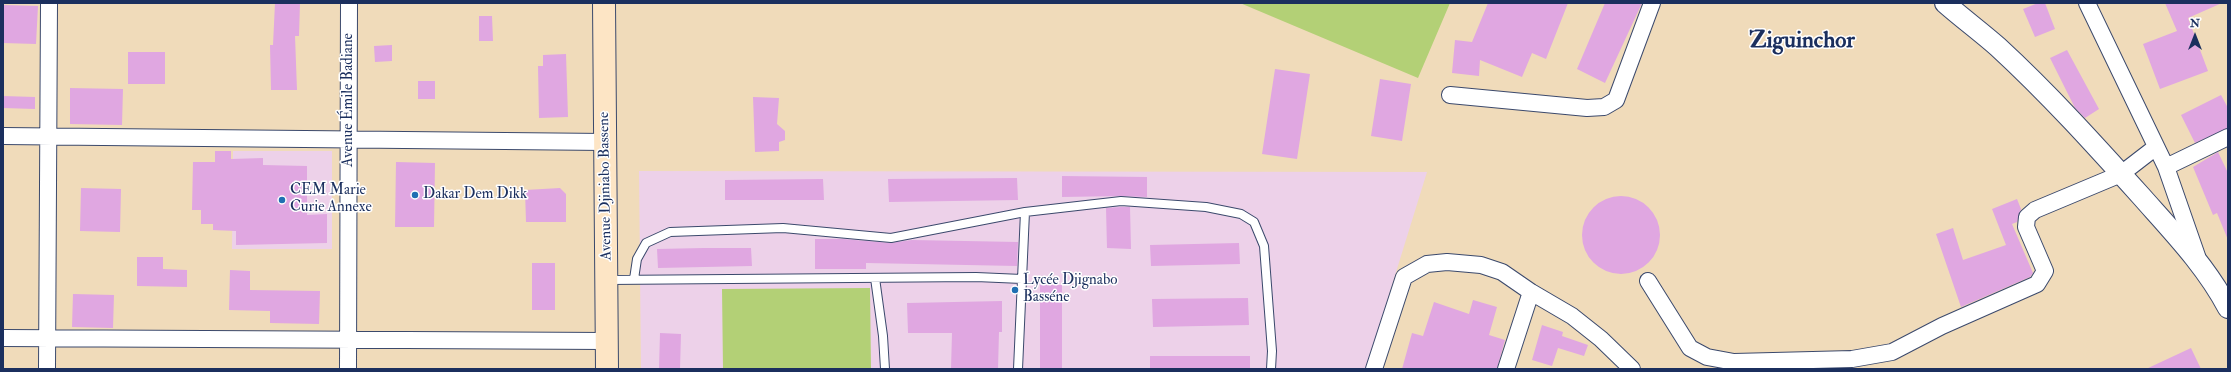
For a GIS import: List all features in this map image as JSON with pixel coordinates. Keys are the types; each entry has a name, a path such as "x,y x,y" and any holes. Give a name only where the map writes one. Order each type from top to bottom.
{"main road":[{"name":"Avenue Djiniabo Bassene","path":"604,3 608,280 607,369"}],"street":[{"path":"47,369 47,135 49,3"},
{"name":"Avenue Émile Badiane","path":"348,369 349,3"},
{"path":"1450,95 1587,108 1604,107 1616,100 1652,3"},
{"path":"1945,3 1997,46 2036,83 2121,174 2225,296"},
{"path":"2087,3 2166,167 2201,268"},
{"path":"3,136 47,135 605,142"},
{"path":"2166,167 2228,136"},
{"path":"1648,281 1690,348 1707,357 1734,362 1757,362 1852,359 1892,352 1942,326 2037,284 2044,271 2026,226 2027,217 2035,210 2121,174 2156,147"},
{"path":"1374,369 1404,277 1427,264 1447,262 1481,265 1502,272 1531,292 1572,316 1602,338 1632,369"},
{"path":"1506,369 1531,292"},
{"path":"3,338 47,337 607,341"}],"lane":[{"path":"634,279 637,260 646,243 670,232 783,228 891,238 1025,212 1121,201 1206,207 1241,214 1254,222 1264,246 1272,351 1271,369"},
{"path":"1018,369 1025,212"},
{"path":"608,280 876,278 1022,279"},
{"path":"876,278 883,336 885,369"}],"shaded area":[{"name":"CEM Marie Curie Annexe","path":"233,151 332,151 332,249 232,249"},
{"name":"Lycée Djignabo Basséne","path":"639,171 1427,172 1366,369 641,369"}],"green space":[{"path":"1240,3 1450,3 1418,78"},
{"path":"870,288 871,369 723,369 722,289"}],"building":[{"path":"275,3 300,3 299,36 295,36 297,90 271,90 270,45 273,45"},
{"path":"1488,3 1568,3 1546,59 1532,53 1522,77 1480,60 1479,76 1452,73 1455,40 1472,42"},
{"path":"1605,3 1642,3 1605,83 1577,69"},
{"path":"2038,3 2045,3 2055,29 2035,37 2023,9"},
{"path":"2165,3 2222,3 2188,18 2208,71 2160,89 2143,44 2177,31"},
{"path":"3,5 38,6 36,44 3,43"},
{"path":"479,16 492,16 493,41 479,41"},
{"path":"392,45 392,61 375,62 374,46"},
{"path":"2067,50 2099,109 2085,118 2075,108 2050,58"},
{"path":"128,52 165,52 165,84 128,84"},
{"path":"566,54 568,117 539,118 538,66 543,66 543,55"},
{"path":"1275,69 1310,74 1297,159 1262,154"},
{"path":"1380,79 1411,84 1402,141 1371,136"},
{"path":"418,81 435,81 435,99 418,99"},
{"path":"70,88 123,89 122,125 70,124"},
{"path":"2221,95 2228,108 2228,128 2195,143 2181,115"},
{"path":"3,96 35,97 35,109 3,108"},
{"path":"753,97 779,98 777,124 785,131 785,140 779,142 779,151 755,152"},
{"name":"CEM Marie Curie Annexe","path":"215,151 231,151 231,159 263,158 263,165 307,166 307,215 327,214 327,243 236,245 236,231 213,230 213,224 201,224 201,210 192,210 193,162 215,162"},
{"path":"2218,152 2228,173 2228,240 2217,213 2213,215 2193,167"},
{"name":"Dakar Dem Dikk","path":"396,162 435,163 434,227 395,227"},
{"path":"1062,176 1147,177 1147,197 1062,197"},
{"path":"1017,178 1018,200 889,202 888,179"},
{"path":"823,179 824,200 725,200 725,180"},
{"path":"81,188 121,189 120,232 80,231"},
{"path":"560,188 566,194 566,222 526,222 525,190"},
{"path":"1621,196 1636,199 1649,207 1657,220 1660,235 1657,250 1649,263 1636,271 1621,274 1606,271 1593,263 1585,250 1582,235 1585,220 1593,207 1606,199"},
{"path":"2017,199 2021,209 2017,222 2012,224 2033,273 2030,277 1961,307 1936,234 1953,228 1963,260 2006,245 1992,209"},
{"path":"1130,207 1131,249 1107,248 1106,208"},
{"path":"815,239 843,239 890,243 912,240 1018,242 1017,266 866,263 866,269 815,269"},
{"path":"1239,243 1240,264 1151,266 1150,245"},
{"path":"751,248 752,266 658,268 657,249"},
{"path":"137,257 163,257 163,269 187,270 187,287 137,286"},
{"path":"532,263 555,263 555,310 532,310"},
{"path":"230,270 250,271 250,290 320,291 319,324 270,323 270,311 229,310"},
{"path":"1040,285 1062,285 1062,369 1040,369"},
{"path":"73,294 114,295 113,328 72,327"},
{"path":"1248,298 1249,325 1153,327 1152,299"},
{"path":"1473,300 1497,307 1489,335 1505,340 1497,369 1402,369 1412,333 1423,336 1434,302 1469,314"},
{"path":"1002,301 1002,332 999,332 998,369 951,369 952,333 908,333 907,303"},
{"path":"1542,325 1563,332 1562,336 1588,345 1584,356 1558,348 1552,366 1532,360"},
{"path":"660,333 681,334 680,369 659,369"},
{"path":"2191,348 2201,369 2146,369"},
{"path":"1150,356 1250,356 1250,369 1150,369"}],"place":[{"name":"Dakar Dem Dikk","path":"415,195"},
{"name":"CEM Marie Curie Annexe","path":"282,200"},
{"name":"Lycée Djignabo Basséne","path":"1015,290"}],"district":[{"name":"Ziguinchor","path":"1802,42"}]}
